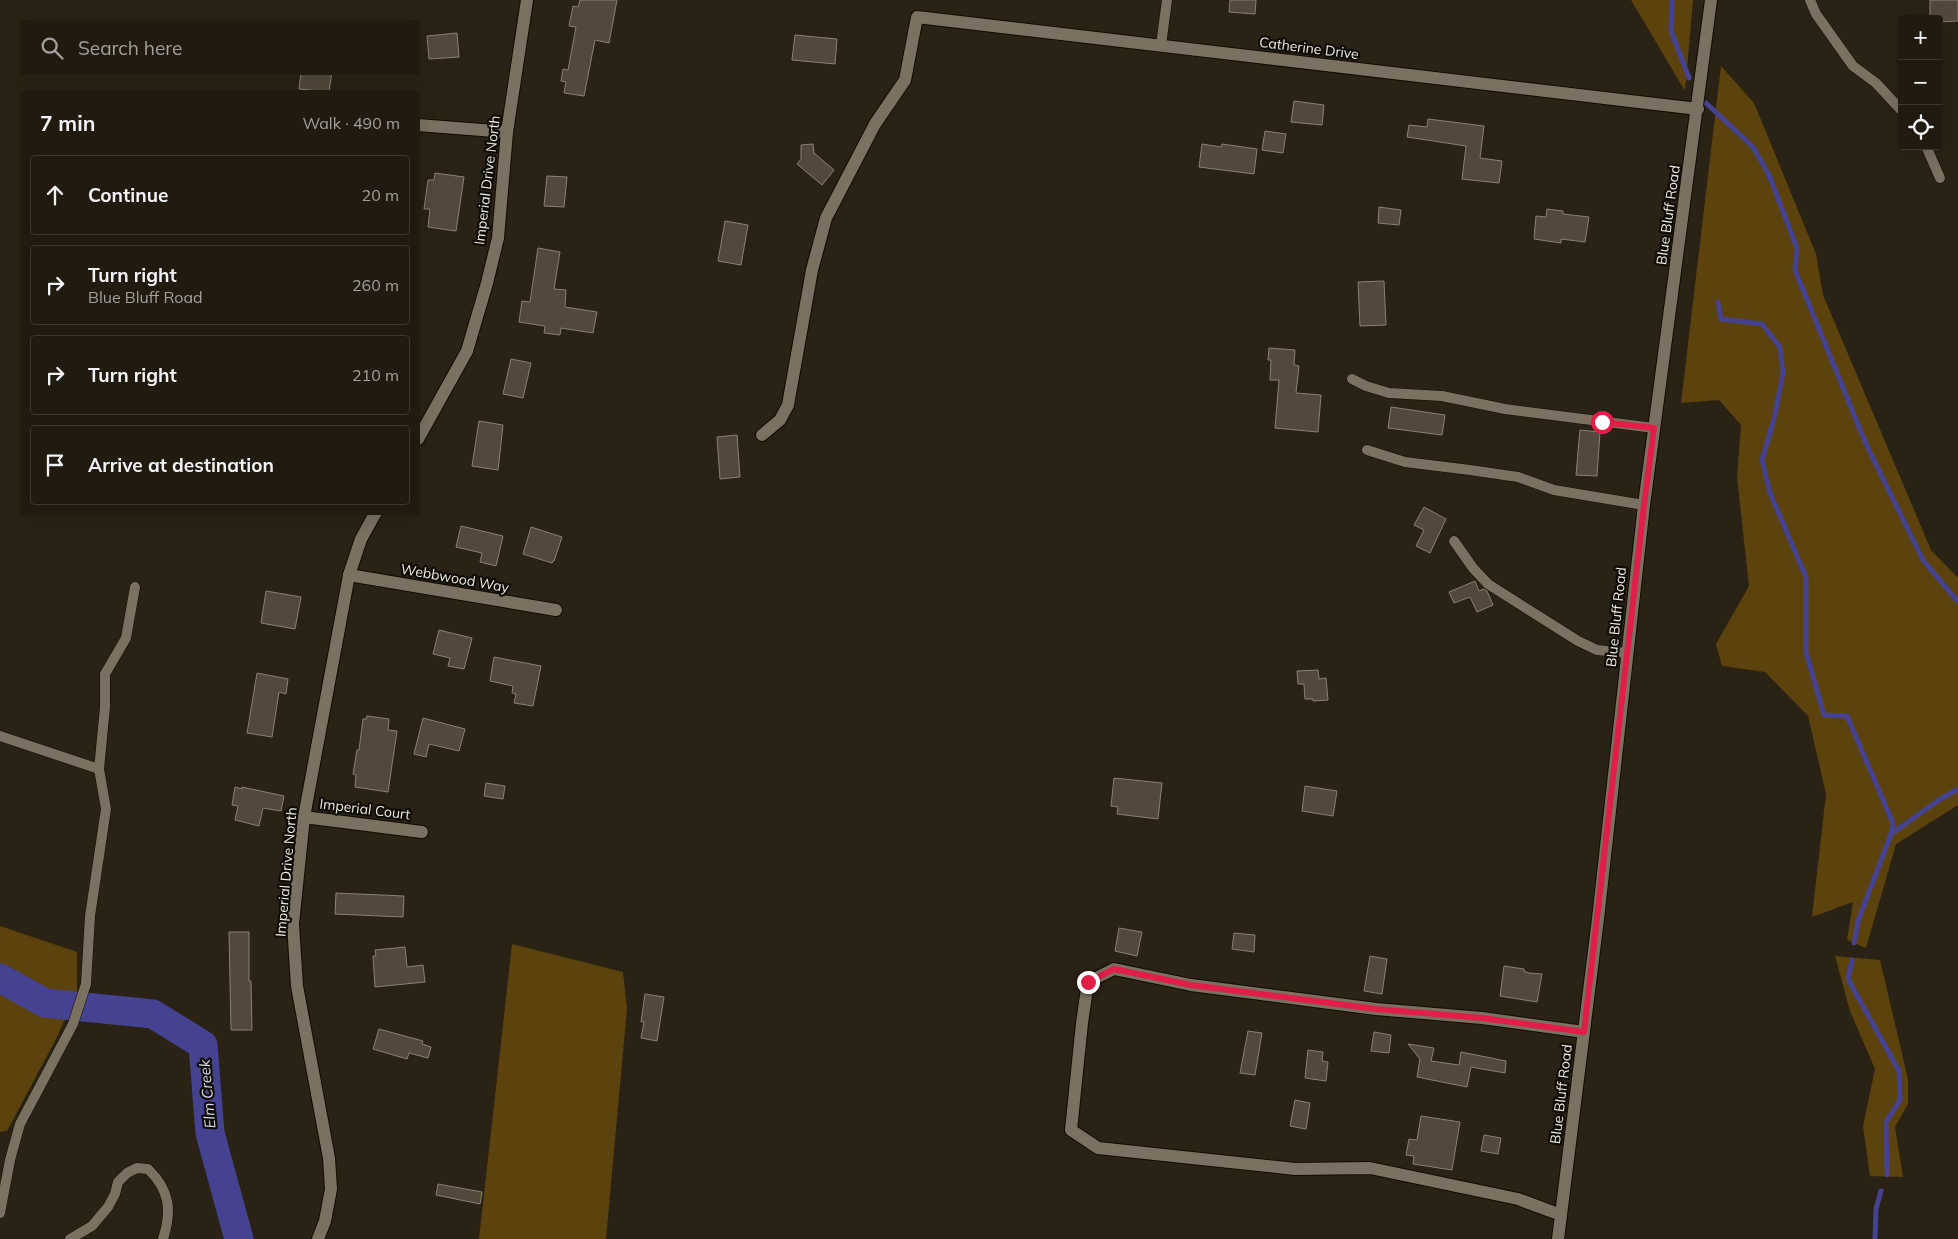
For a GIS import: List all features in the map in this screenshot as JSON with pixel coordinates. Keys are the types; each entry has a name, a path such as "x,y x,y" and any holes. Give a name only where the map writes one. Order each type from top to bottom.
{"street":[{"name":"Imperial Drive North","path":"420,434 467,351 487,283 498,238 507,132 527,0"},
{"name":"Blue Bluff Road","path":"1558,1239 1584,1032 1644,505 1711,0"},
{"name":"Catherine Drive","path":"762,435 780,420 788,405 812,270 826,218 876,124 905,80 917,17 1698,109"},
{"path":"420,126 507,132"},
{"name":"Imperial Drive North","path":"318,1239 325,1221 331,1189 329,1158 297,986 293,924 304,817 349,575 362,538 374,515"},
{"name":"Webbwood Way","path":"349,575 556,610"},
{"name":"Imperial Court","path":"304,817 422,832"},
{"path":"1561,1215 1518,1198 1370,1168 1295,1169 1098,1148 1071,1130 1082,1023 1088,982 1114,969 1191,985 1376,1009 1482,1018 1584,1032"}],"lane":[{"path":"1161,46 1167,0"},
{"path":"1810,0 1816,14 1853,66 1876,83 1898,107"},
{"path":"1928,150 1940,178"},
{"path":"1352,379 1366,386 1389,393 1442,396 1505,409 1654,428"},
{"path":"1367,450 1405,462 1518,477 1554,490 1644,505"},
{"path":"1454,540 1473,568 1488,584 1578,641 1597,650 1627,653"},
{"path":"0,1213 10,1160 20,1124 73,1024 86,984 90,916 106,809 99,769 105,707 105,674 126,638 135,587"},
{"path":"0,736 99,769"},
{"path":"70,1239 92,1226 108,1207 115,1194 118,1182 127,1173 137,1168 148,1169 164,1187 169,1211 162,1239"}],"shaded area":[{"path":"1631,0 1693,0 1685,91"},
{"path":"1721,66 1754,103 1816,254 1823,295 1931,550 1958,578 1958,805 1896,844 1866,948 1847,940 1853,902 1812,917 1826,794 1808,716 1765,672 1722,666 1716,644 1749,586 1737,477 1741,425 1719,400 1681,403"},
{"path":"0,926 77,952 77,993 56,1039 7,1131 0,1132"},
{"path":"512,944 623,972 627,1009 606,1239 479,1239"},
{"path":"1835,956 1880,960 1908,1079 1908,1104 1895,1127 1903,1177 1870,1176 1863,1126 1875,1069 1850,1011"}],"building":[{"path":"580,0 617,0 609,43 595,40 584,96 564,93 566,82 561,81 563,69 568,70 576,27 569,26 573,6 578,7"},
{"path":"1230,0 1256,0 1255,14 1229,12"},
{"path":"1930,0 1958,0 1958,21 1943,22 1943,15 1930,15"},
{"path":"457,33 459,57 429,59 427,36"},
{"path":"795,35 837,39 835,64 792,60"},
{"path":"301,75 332,75 329,90 299,89"},
{"path":"1294,101 1324,105 1322,125 1291,122"},
{"path":"1428,119 1484,126 1480,158 1502,161 1499,183 1462,179 1466,146 1407,137 1409,125 1427,127"},
{"path":"1265,131 1286,134 1283,153 1262,150"},
{"path":"813,144 814,153 834,170 822,185 797,164 801,159 801,145"},
{"path":"1202,144 1221,147 1222,144 1257,149 1254,174 1199,167"},
{"path":"435,173 464,177 456,231 428,227 430,209 424,209 428,180 434,180"},
{"path":"547,176 567,177 564,207 544,206"},
{"path":"1379,207 1401,210 1399,225 1378,223"},
{"path":"1547,209 1563,211 1563,214 1589,217 1585,242 1561,239 1561,243 1534,239 1536,216 1546,217"},
{"path":"725,221 748,225 741,265 718,261"},
{"path":"538,248 560,252 554,289 566,290 565,307 597,312 593,333 561,328 560,335 544,333 545,326 519,322 522,301 530,302"},
{"path":"1384,281 1386,325 1360,326 1358,282"},
{"path":"1269,348 1295,350 1294,365 1299,366 1296,393 1321,395 1318,432 1275,428 1279,380 1270,380 1271,360 1268,360"},
{"path":"511,359 531,363 523,398 503,394"},
{"path":"1391,407 1445,415 1442,435 1388,428"},
{"path":"479,421 503,425 498,470 472,466"},
{"path":"1580,430 1600,432 1597,476 1576,475"},
{"path":"737,435 740,477 720,479 717,437"},
{"path":"1424,507 1446,519 1430,553 1416,546 1424,530 1414,525"},
{"path":"461,526 503,536 496,566 480,562 482,553 456,547"},
{"path":"531,527 562,537 552,563 523,554"},
{"path":"1475,581 1479,591 1484,589 1487,591 1493,605 1477,612 1470,597 1454,603 1449,592"},
{"path":"266,591 301,597 295,629 261,623"},
{"path":"439,630 472,638 464,669 448,666 450,658 433,654"},
{"path":"494,657 541,666 533,706 514,703 516,694 512,693 513,686 490,681"},
{"path":"1318,670 1319,679 1326,678 1328,700 1313,701 1313,699 1305,699 1304,684 1298,684 1297,671"},
{"path":"257,673 288,679 286,694 279,692 272,737 247,733"},
{"path":"367,716 389,719 388,730 397,731 388,792 355,787 356,775 353,774 357,750 359,750 363,719 366,719"},
{"path":"423,718 465,729 459,751 429,744 426,757 414,754"},
{"path":"1114,778 1162,783 1158,819 1117,814 1118,807 1111,806"},
{"path":"486,783 505,786 503,799 484,796"},
{"path":"1305,786 1337,791 1333,816 1302,811"},
{"path":"235,787 284,796 281,811 263,808 259,826 235,820 238,806 232,805"},
{"path":"336,893 404,896 403,917 335,914"},
{"path":"1119,928 1142,932 1137,956 1115,951"},
{"path":"229,932 249,932 252,1030 231,1030"},
{"path":"1234,933 1255,935 1254,952 1232,949"},
{"path":"405,947 407,967 423,965 425,982 375,987 373,956 376,956 375,950"},
{"path":"1370,956 1387,959 1382,994 1364,991"},
{"path":"1504,966 1524,969 1524,971 1529,973 1542,974 1537,1002 1500,996"},
{"path":"645,994 664,997 657,1041 641,1038 644,1022 641,1022"},
{"path":"379,1029 423,1041 422,1044 431,1047 428,1058 409,1053 407,1059 373,1049"},
{"path":"1248,1031 1262,1033 1255,1075 1240,1073"},
{"path":"1374,1032 1391,1035 1389,1053 1371,1051"},
{"path":"1408,1044 1434,1048 1431,1061 1459,1065 1461,1052 1506,1061 1505,1073 1471,1067 1467,1087 1417,1077 1420,1059"},
{"path":"1308,1050 1323,1052 1322,1061 1328,1062 1326,1081 1305,1078"},
{"path":"1295,1100 1310,1103 1306,1129 1290,1126"},
{"path":"1421,1116 1460,1122 1452,1170 1413,1164 1414,1156 1406,1155 1409,1139 1417,1140"},
{"path":"1484,1135 1501,1138 1498,1154 1481,1151"},
{"path":"438,1184 482,1192 480,1204 436,1195"}],"waterway":[{"path":"1672,0 1671,31 1689,78"},
{"path":"1706,103 1753,147 1769,175 1797,248 1795,270 1866,444 1923,560 1958,602"},
{"path":"1718,302 1721,319 1762,324 1780,347 1783,373 1774,419 1762,460 1770,493 1806,577 1806,652 1824,715 1847,716 1893,823 1891,834"},
{"path":"1854,943 1858,921 1891,834 1958,789"},
{"path":"1852,960 1848,979 1899,1071 1900,1100 1886,1122 1887,1175"},
{"name":"Elm Creek","path":"0,978 45,1003 153,1014 203,1045 210,1133 239,1239"},
{"path":"1875,1239 1876,1209 1881,1191"}],"route":[{"path":"1088,982 1114,969 1191,985 1376,1009 1482,1018 1584,1032 1654,428 1602,422"}]}
